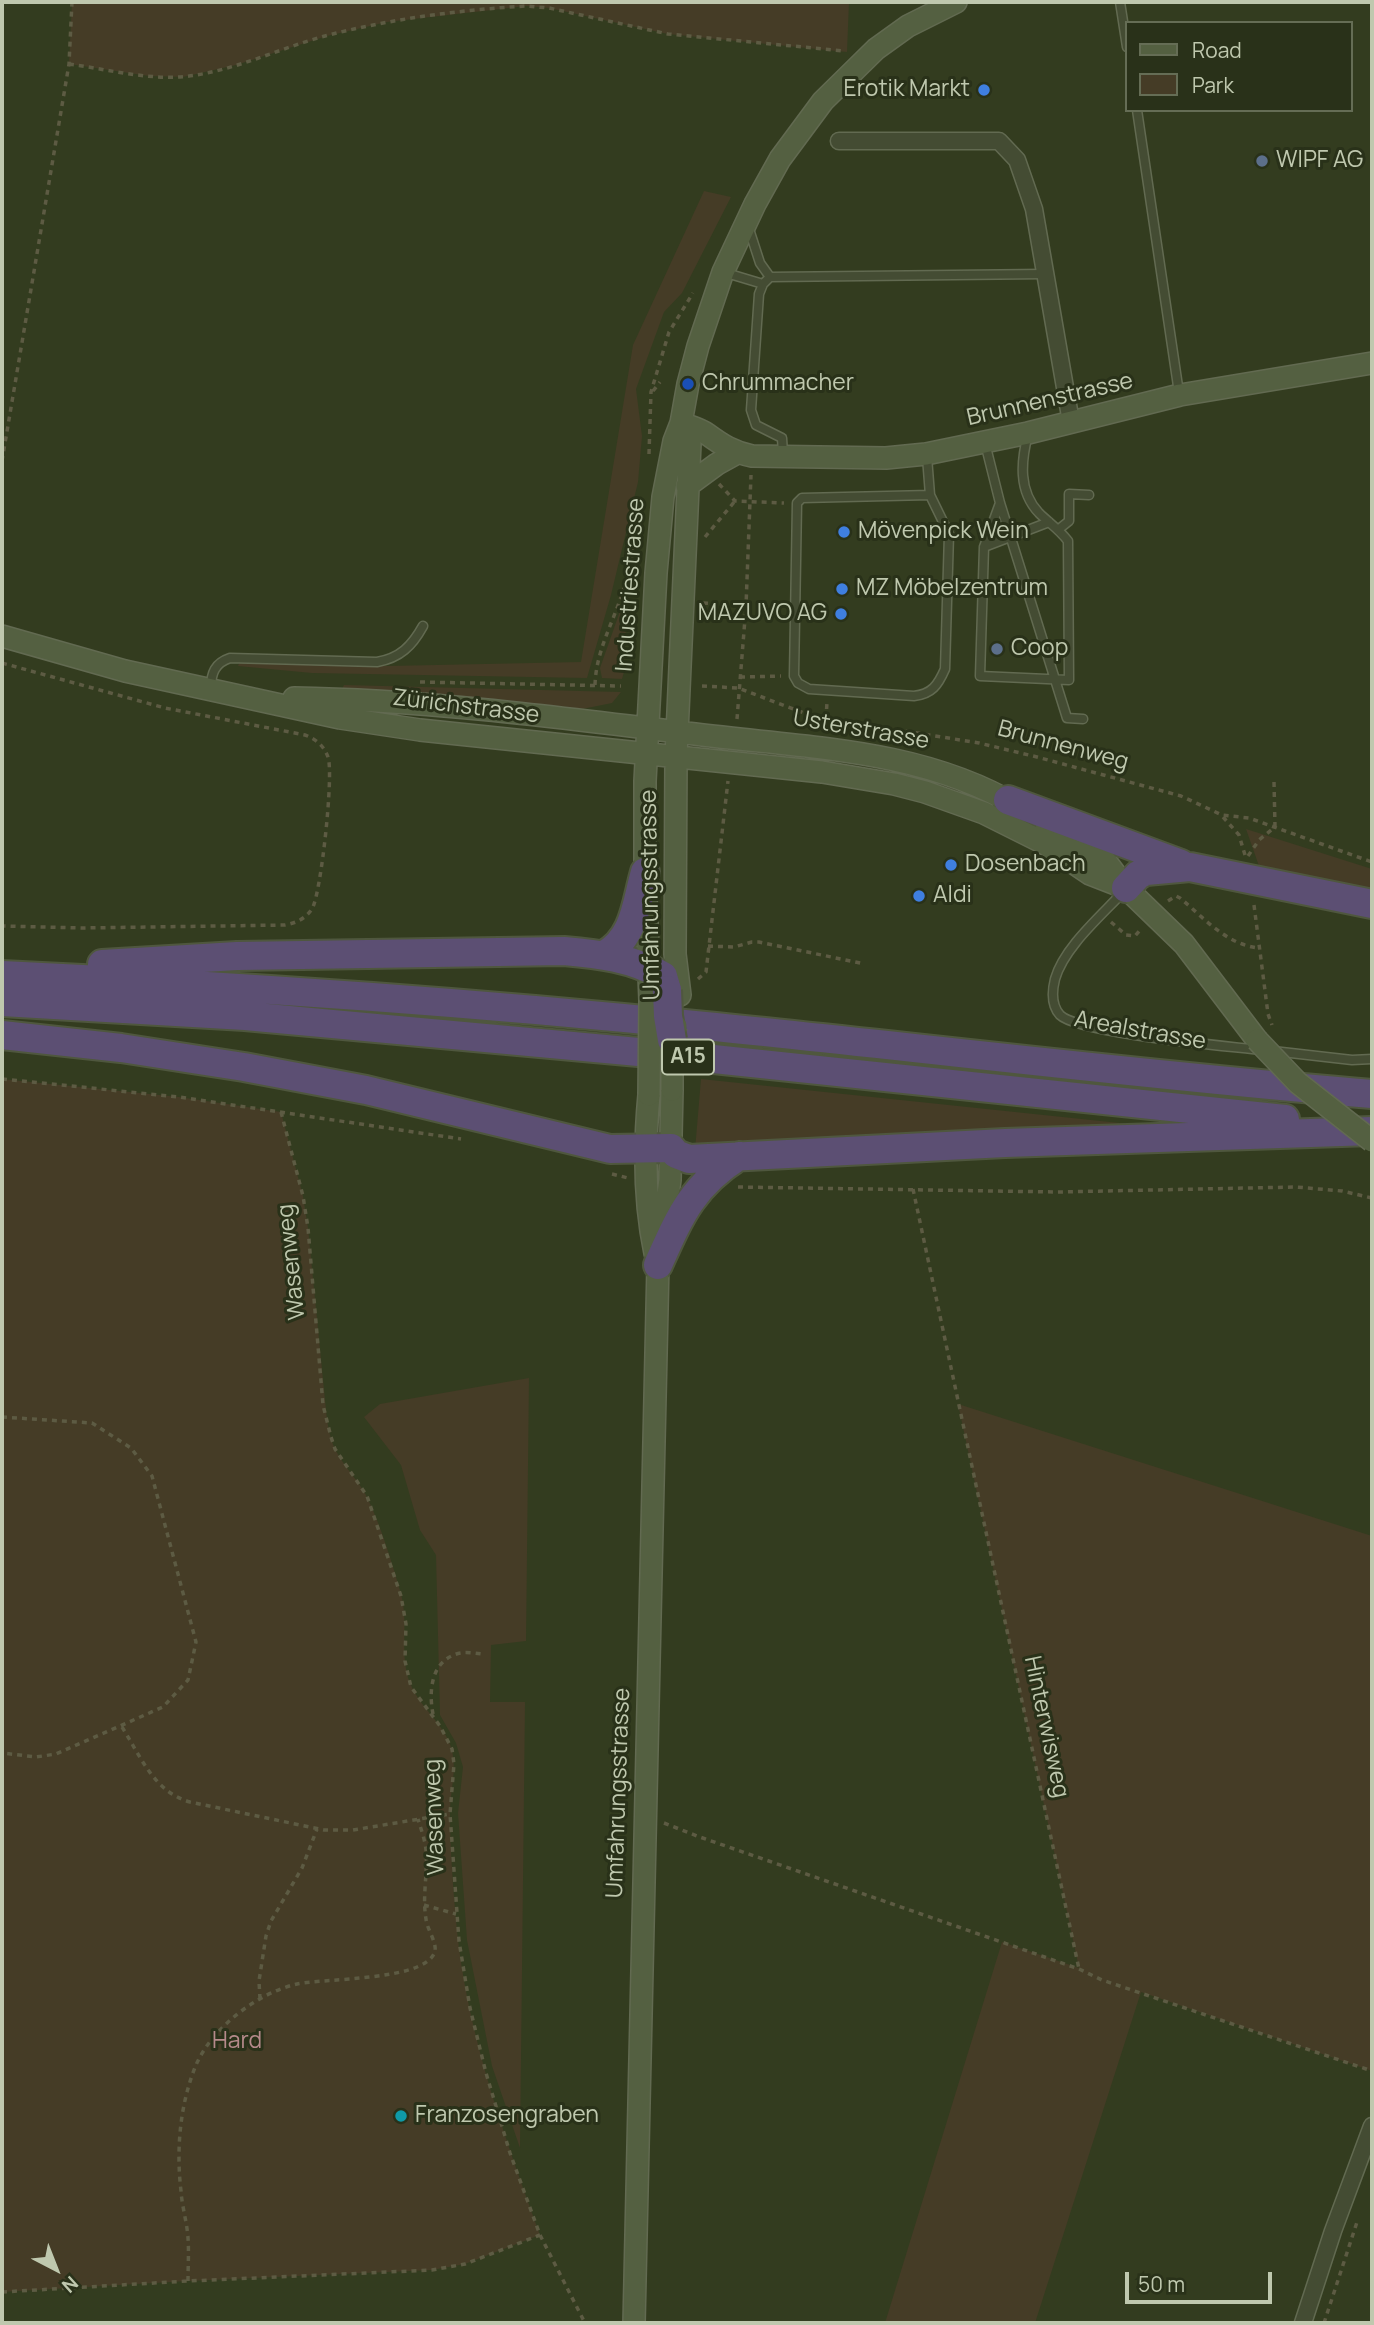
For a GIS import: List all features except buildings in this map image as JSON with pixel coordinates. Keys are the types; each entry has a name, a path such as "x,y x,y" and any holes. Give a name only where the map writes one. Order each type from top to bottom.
{"highway":[{"path":"1008,800 1190,867 1372,904"},
{"path":"1126,888 1138,874 1146,871 1190,867"},
{"path":"604,955 617,947 626,936 645,872"},
{"path":"2,972 237,956 551,951 604,955 650,968 663,976 673,992 668,1016 672,1040"},
{"name":"A15","path":"2,972 383,997 702,1026 1372,1094"},
{"name":"A15","path":"2,1002 272,1018 704,1058 1372,1129"},
{"path":"2,1035 121,1048 244,1067 366,1090 610,1149 658,1147 689,1158 1372,1129"},
{"path":"658,1265 680,1216 694,1194 739,1156"}],"main road":[{"name":"Industriestrasse","path":"646,753 660,525 674,441 681,423 688,384 723,272 780,159 823,101 859,63 908,26 956,2"},
{"name":"Brunnenstrasse","path":"744,454 886,458 926,454 985,443 1180,396 1372,363"},
{"name":"Industriestrasse","path":"677,732 690,444 681,423"},
{"path":"681,423 705,432 716,443 744,454"},
{"path":"687,486 717,464 744,454"},
{"name":"Zürichstrasse","path":"2,636 125,671 340,718 420,730 676,756"},
{"name":"Zürichstrasse","path":"252,697 344,699 584,720 677,732"},
{"name":"Umfahrungsstrasse","path":"634,2323 658,1265 670,1180 658,1147 649,1095 673,992 676,954 677,732"},
{"name":"Usterstrasse","path":"677,732 857,752 897,760 941,772 1008,800 1104,859 1126,888 1184,944 1265,1034 1298,1083 1372,1141"},
{"name":"Umfahrungsstrasse","path":"646,753 645,872 650,968"},
{"name":"Usterstrasse","path":"676,756 858,777 925,792 964,804 1008,824 1044,843 1090,874 1126,888"},
{"name":"Umfahrungsstrasse","path":"658,1265 649,1222 647,1182 672,1090 672,1040"}],"street":[{"path":"839,141 999,141 1017,160 1034,209 1071,422"},
{"path":"1303,2323 1372,2126"}],"lane":[{"path":"1121,2 1126,40"},
{"path":"1137,112 1180,396"},
{"path":"747,220 760,263 770,278"},
{"path":"723,272 763,285"},
{"path":"783,457 782,439 757,425 751,410 760,294 763,285 770,278 1045,274"},
{"path":"1000,503 984,547 980,676 1069,680 1068,541 1059,529 1034,508 1026,493 1022,457 1028,433"},
{"path":"985,443 1000,503 1067,718 1083,719"},
{"path":"926,454 930,495 949,534 945,669 934,689 926,695 914,696 809,689 798,683 794,676 797,503 802,498 930,495"},
{"path":"1059,529 1069,521 1069,494 1089,495"},
{"path":"984,547 1049,522"},
{"path":"211,691 215,668 223,660 377,662 400,655 423,626"},
{"name":"Arealstrasse","path":"1126,888 1078,941 1060,966 1053,994 1055,1006 1066,1019 1087,1026 1182,1041 1352,1060 1372,1059"}],"path":[{"path":"2,461 69,64 72,2"},
{"path":"69,64 149,76 191,76 236,65 327,36 387,22 526,6 549,8 668,34 847,52 859,63"},
{"path":"649,455 649,407 669,332 671,341"},
{"path":"652,392 660,382"},
{"path":"737,719 746,606 749,502 744,454"},
{"path":"705,548 705,537 735,502"},
{"path":"749,502 797,503"},
{"path":"595,685 595,670 600,652 628,573 641,505"},
{"path":"681,601 746,606"},
{"path":"2,663 176,710 305,735 317,741 325,751 330,774 317,896 311,910 300,921 285,925 82,928 2,926"},
{"path":"740,677 794,676"},
{"path":"513,684 621,685"},
{"name":"Brunnenweg","path":"702,686 738,688 826,719 979,743 1181,796 1222,816 1249,818 1372,862"},
{"path":"826,719 827,703"},
{"path":"673,992 706,972 728,779"},
{"path":"1222,816 1239,835 1246,859 1259,840 1275,827 1274,782"},
{"path":"1172,898 1180,898 1233,942 1245,947 1259,948"},
{"path":"1254,899 1268,1014 1265,1034"},
{"path":"708,946 734,947 759,942 866,964"},
{"path":"2,1079 179,1097 471,1141"},
{"name":"Wasenweg","path":"281,1112 303,1196 308,1228 323,1405 331,1437 335,1449 363,1490 374,1513 404,1609 407,1675 418,1697 447,1738 454,1764 450,1814 458,1941 470,2008 486,2073 510,2153 540,2235 585,2323"},
{"path":"607,1172 647,1182"},
{"path":"728,1186 1056,1192 1296,1187 1342,1191 1372,1198"},
{"name":"Hinterwisweg","path":"913,1189 1079,1969"},
{"path":"2,1416 92,1423 131,1448 152,1476 196,1642 188,1680 163,1707 56,1754 36,1757 2,1753"},
{"path":"433,1716 431,1687 436,1672 444,1661 464,1653 482,1654"},
{"path":"121,1727 158,1783 171,1795 190,1802 317,1829 353,1830 450,1814"},
{"path":"644,1804 697,1836 1079,1969 1102,1980 1372,2071"},
{"path":"188,2281 188,2239 180,2190 178,2151 192,2077 205,2049 231,2021 260,2000 296,1984 381,1976 418,1967 429,1960 436,1951 428,1931 424,1905 426,1851 418,1819"},
{"path":"260,2000 259,1981 265,1936 302,1868 317,1829"},
{"path":"424,1905 457,1914"},
{"path":"1324,2323 1360,2213"},
{"path":"2,2292 432,2270 465,2264 540,2235"}],"green space":[{"path":"72,2 849,2 847,52 668,34 549,8 526,6 387,22 327,36 236,65 183,77 149,76 69,64"},
{"path":"704,191 731,197 682,293 664,312 636,389 642,436 638,482 611,595 587,678 312,673 238,666 240,661 388,666 581,662 633,345"},
{"path":"632,577 622,679 602,678 600,668"},
{"path":"344,685 621,692 612,703 582,709 342,689"},
{"path":"1246,829 1372,869 1372,891 1259,866"},
{"name":"Hard","path":"2,1079 179,1097 281,1112 303,1196 308,1228 329,1432 336,1451 368,1499 390,1558 403,1605 405,1661 410,1683 444,1732 452,1750 454,1766 450,1813 451,1860 464,1978 480,2053 540,2235 465,2264 432,2270 2,2292"},
{"path":"701,1079 1167,1128 695,1150"},
{"path":"529,1378 526,1641 491,1645 490,1702 525,1702 520,2148 492,2066 467,1940 458,1813 463,1767 456,1743 440,1715 436,1555 420,1530 401,1465 364,1417 380,1404"},
{"path":"958,1404 1372,1536 1372,2071 1141,1992 1035,2323 885,2323 1002,1942 1079,1968"}],"place":[{"name":"Erotik Markt","path":"984,90"},
{"name":"WIPF AG","path":"1262,161"},
{"name":"Chrummacher","path":"688,384"},
{"name":"Mövenpick Wein","path":"844,532"},
{"name":"MZ Möbelzentrum","path":"842,589"},
{"name":"MAZUVO AG","path":"841,614"},
{"name":"Coop","path":"997,649"},
{"name":"Dosenbach","path":"951,865"},
{"name":"Aldi","path":"919,896"},
{"name":"Franzosengraben","path":"401,2116"}]}
